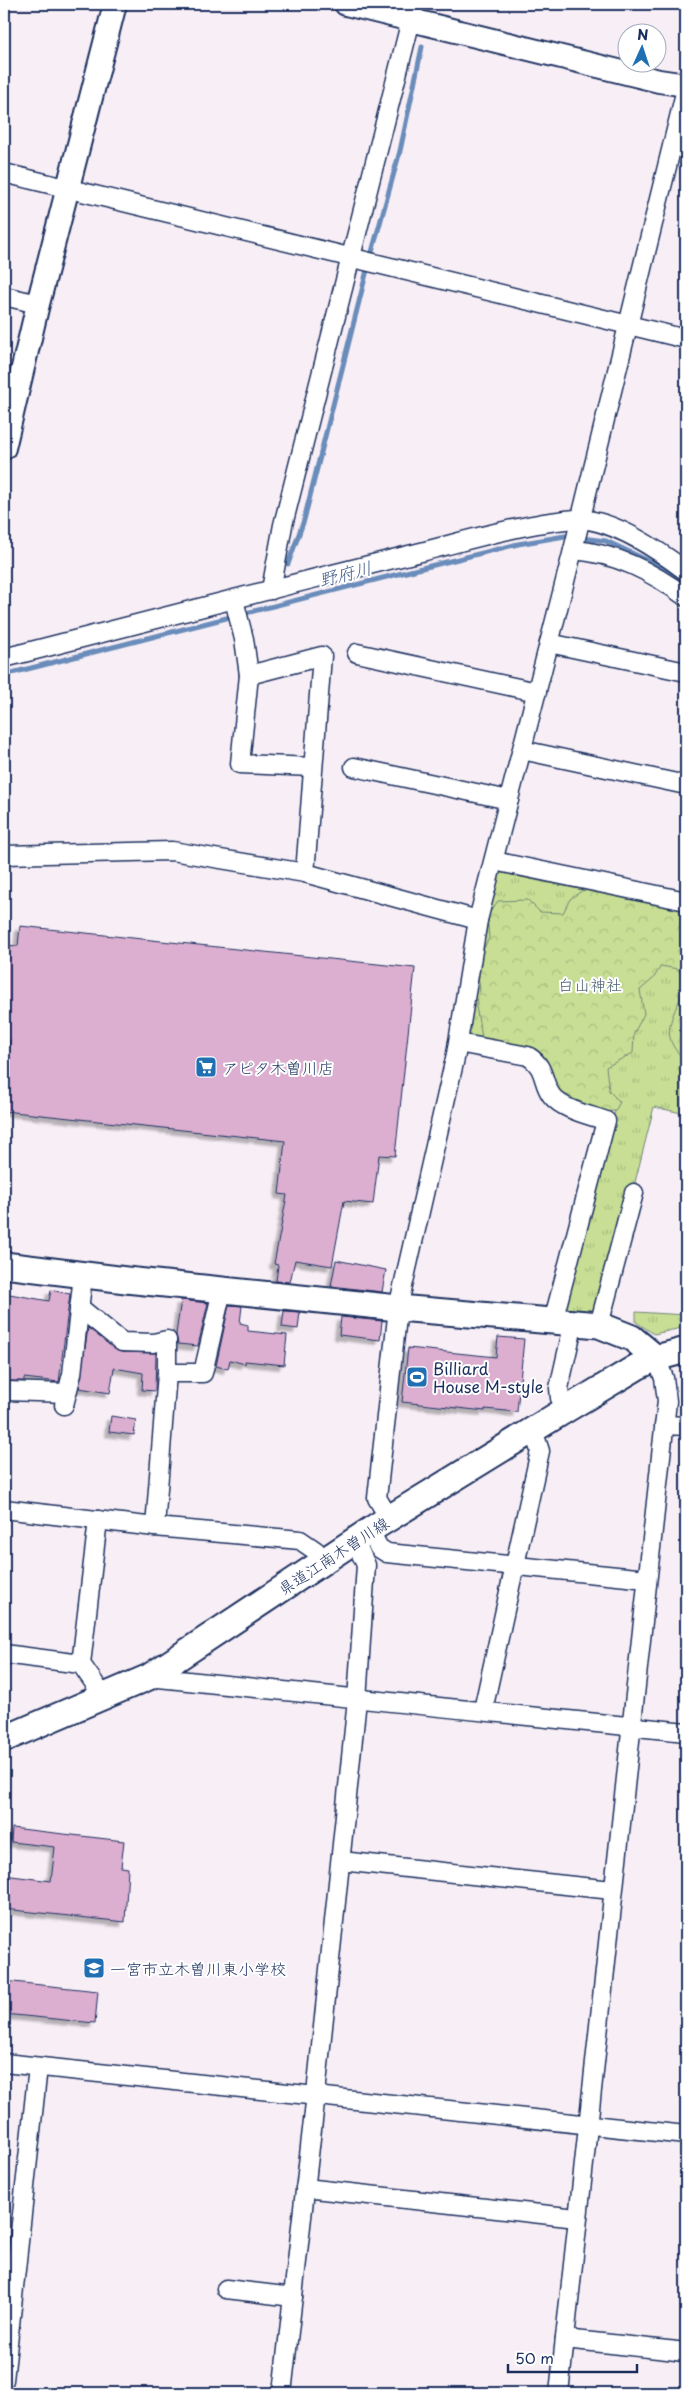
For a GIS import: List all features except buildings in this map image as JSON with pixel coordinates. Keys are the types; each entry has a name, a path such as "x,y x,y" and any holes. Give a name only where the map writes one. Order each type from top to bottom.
{"main road":[{"path":"4,1265 398,1308 599,1325 632,1338 656,1358"},
{"name":"県道江南木曽川線","path":"4,1739 149,1677 371,1530 567,1408 637,1366 656,1358 686,1350"}],"street":[{"path":"4,448 8,413 68,189 114,4"},
{"path":"346,4 413,12 659,81 686,85"},
{"path":"271,590 283,525 413,12"},
{"path":"282,2393 341,1861 357,1700 366,1566 377,1498 398,1308 458,1042 478,920 537,692 686,89"},
{"path":"4,173 686,338"},
{"path":"4,296 38,304"},
{"path":"576,535 597,522 645,542 686,571"},
{"path":"4,658 236,611 271,590 295,582 510,529 576,535 596,551 644,570 686,597"},
{"path":"667,557 686,561"},
{"path":"236,611 249,675 240,764 312,767"},
{"path":"549,643 686,672"},
{"path":"357,653 537,692"},
{"path":"249,675 322,656 305,873"},
{"path":"522,750 686,785"},
{"path":"354,767 509,800"},
{"path":"4,855 172,851 305,873 478,920"},
{"path":"494,861 686,901"},
{"path":"458,1042 528,1056 538,1062 552,1095 560,1103 606,1121 563,1322 559,1388 560,1398 567,1408"},
{"path":"599,1325 634,1193"},
{"path":"6,1391 65,1399 72,1374 83,1275"},
{"path":"167,1373 203,1373 222,1290"},
{"path":"79,1307 122,1342 153,1343 167,1340 167,1373 155,1526"},
{"path":"559,2393 612,1890 667,1401 665,1386 656,1358"},
{"path":"664,1424 686,1426"},
{"path":"483,1710 540,1450 533,1430"},
{"path":"4,1509 300,1540 316,1551 323,1561"},
{"path":"98,1520 81,1664 104,1697"},
{"path":"371,1530 379,1548 387,1553 646,1579"},
{"path":"4,1654 81,1664"},
{"path":"149,1677 357,1700 483,1710 686,1732"},
{"path":"341,1861 612,1890"},
{"path":"4,2063 316,2094 686,2135"},
{"path":"4,2380 38,2067"},
{"path":"305,2188 577,2218"},
{"path":"226,2289 293,2296"},
{"path":"565,2339 686,2352"}],"green space":[{"name":"白山神社","path":"491,871 686,905 686,1114 654,1107 599,1325 561,1322 615,1111 559,1095 538,1063 459,1033"},
{"name":"白山神社","path":"586,888 686,908 686,980 678,969 661,966 653,979 640,990 644,1014 634,1033 633,1053 606,1067 609,1091 620,1102 615,1111 594,1113 576,1101 559,1095 537,1067 483,1042 476,1007 480,989 476,964 489,938 487,916 498,901 528,900 540,912 563,913 570,899"},
{"path":"686,982 686,1060 676,1050 669,1032"},
{"path":"636,1312 686,1315 686,1327 654,1334 636,1322"}],"waterway":[{"path":"372,252 400,151 422,47"},
{"path":"288,564 304,520 367,270"},
{"name":"野府川","path":"4,675 518,544 565,536 606,541 655,564 686,585"}],"place":[{"name":"アピタ木曽川店","path":"206,1067"},
{"name":"Billiard House M-style","path":"417,1377"},
{"name":"一宮市立木曽川東小学校","path":"94,1968"}]}
